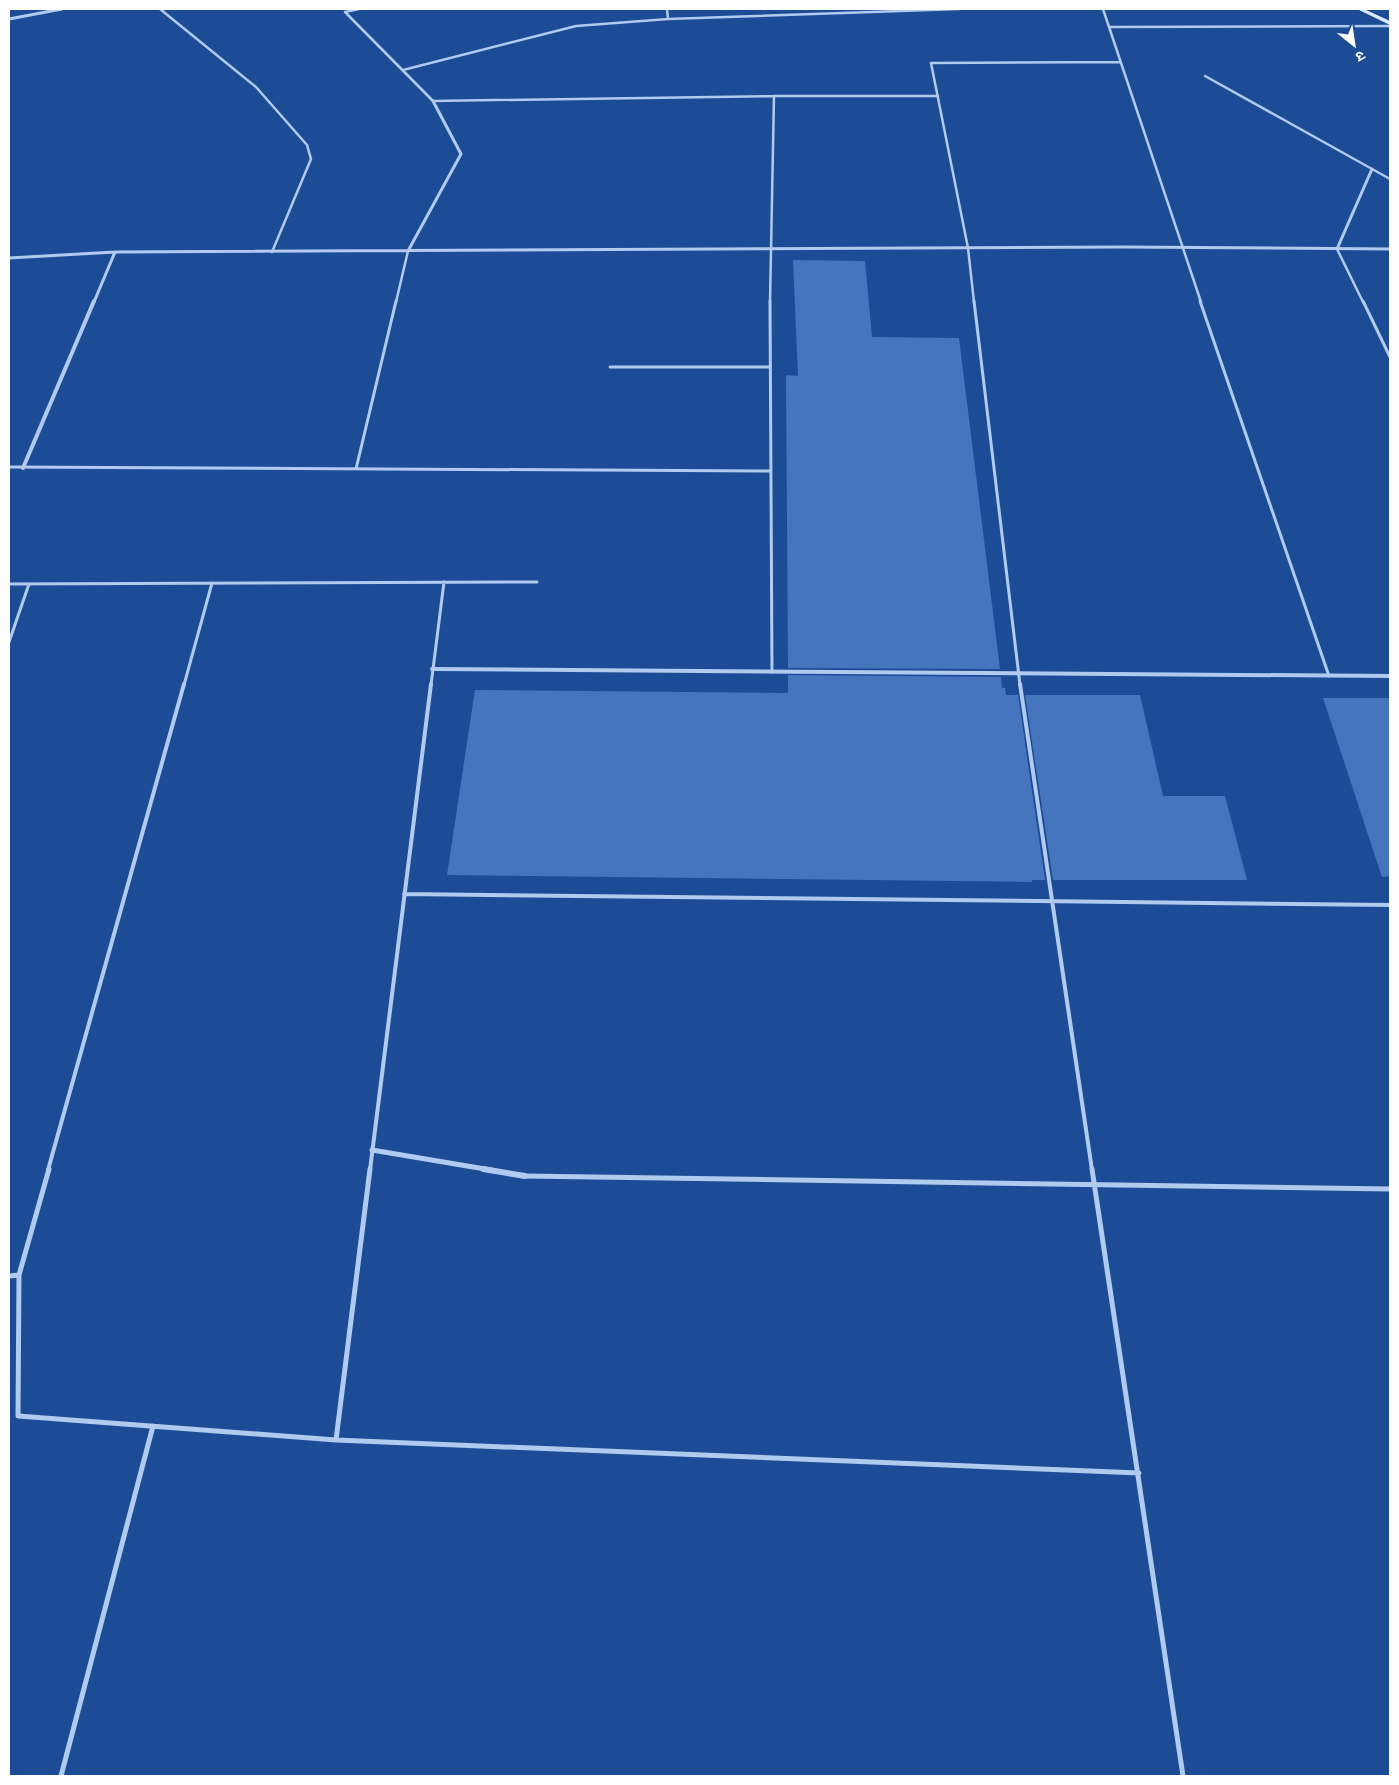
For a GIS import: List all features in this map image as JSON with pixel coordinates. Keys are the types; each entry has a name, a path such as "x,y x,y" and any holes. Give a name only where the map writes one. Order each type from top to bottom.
{"street":[{"path":"9,18 62,9"},
{"path":"1360,9 1390,24"},
{"path":"408,251 461,154 433,100"},
{"path":"1337,249 1372,169"},
{"path":"9,258 115,252 968,248 1390,250"},
{"path":"23,468 115,252"},
{"path":"432,669 1390,676"},
{"path":"372,1150 524,1176"}],"lane":[{"path":"160,9 256,88 307,145 311,159 272,252"},
{"path":"342,9 433,100 938,96"},
{"path":"345,12 359,9"},
{"path":"667,9 668,19"},
{"path":"403,70 576,26 668,19 959,9"},
{"path":"1103,9 1182,248 1329,676"},
{"path":"1108,27 1390,24"},
{"path":"1120,62 931,63 968,248 1018,673 1183,1776"},
{"path":"1205,76 1390,179"},
{"path":"772,672 770,249 774,96"},
{"path":"1337,249 1390,357"},
{"path":"356,469 408,251"},
{"path":"610,367 770,367"},
{"path":"9,468 771,471"},
{"path":"336,1440 444,582"},
{"path":"9,584 537,582"},
{"path":"212,583 19,1275 18,1416 336,1440 1139,1473"},
{"path":"9,642 29,584"},
{"path":"404,894 1390,905"},
{"path":"524,1176 1390,1189"},
{"path":"9,1276 19,1275"},
{"path":"61,1776 154,1426"}],"building":[{"path":"793,260 865,261 872,337 959,338 1000,669 788,668 786,375 798,376"},
{"path":"788,675 1001,677 1002,688 1005,688 1006,695 1018,695 1045,880 1032,880 1032,882 447,875 475,690 788,693"},
{"path":"1025,695 1140,695 1163,796 1225,796 1247,880 1053,880"},
{"path":"1323,698 1390,698 1390,876 1382,877"}]}
